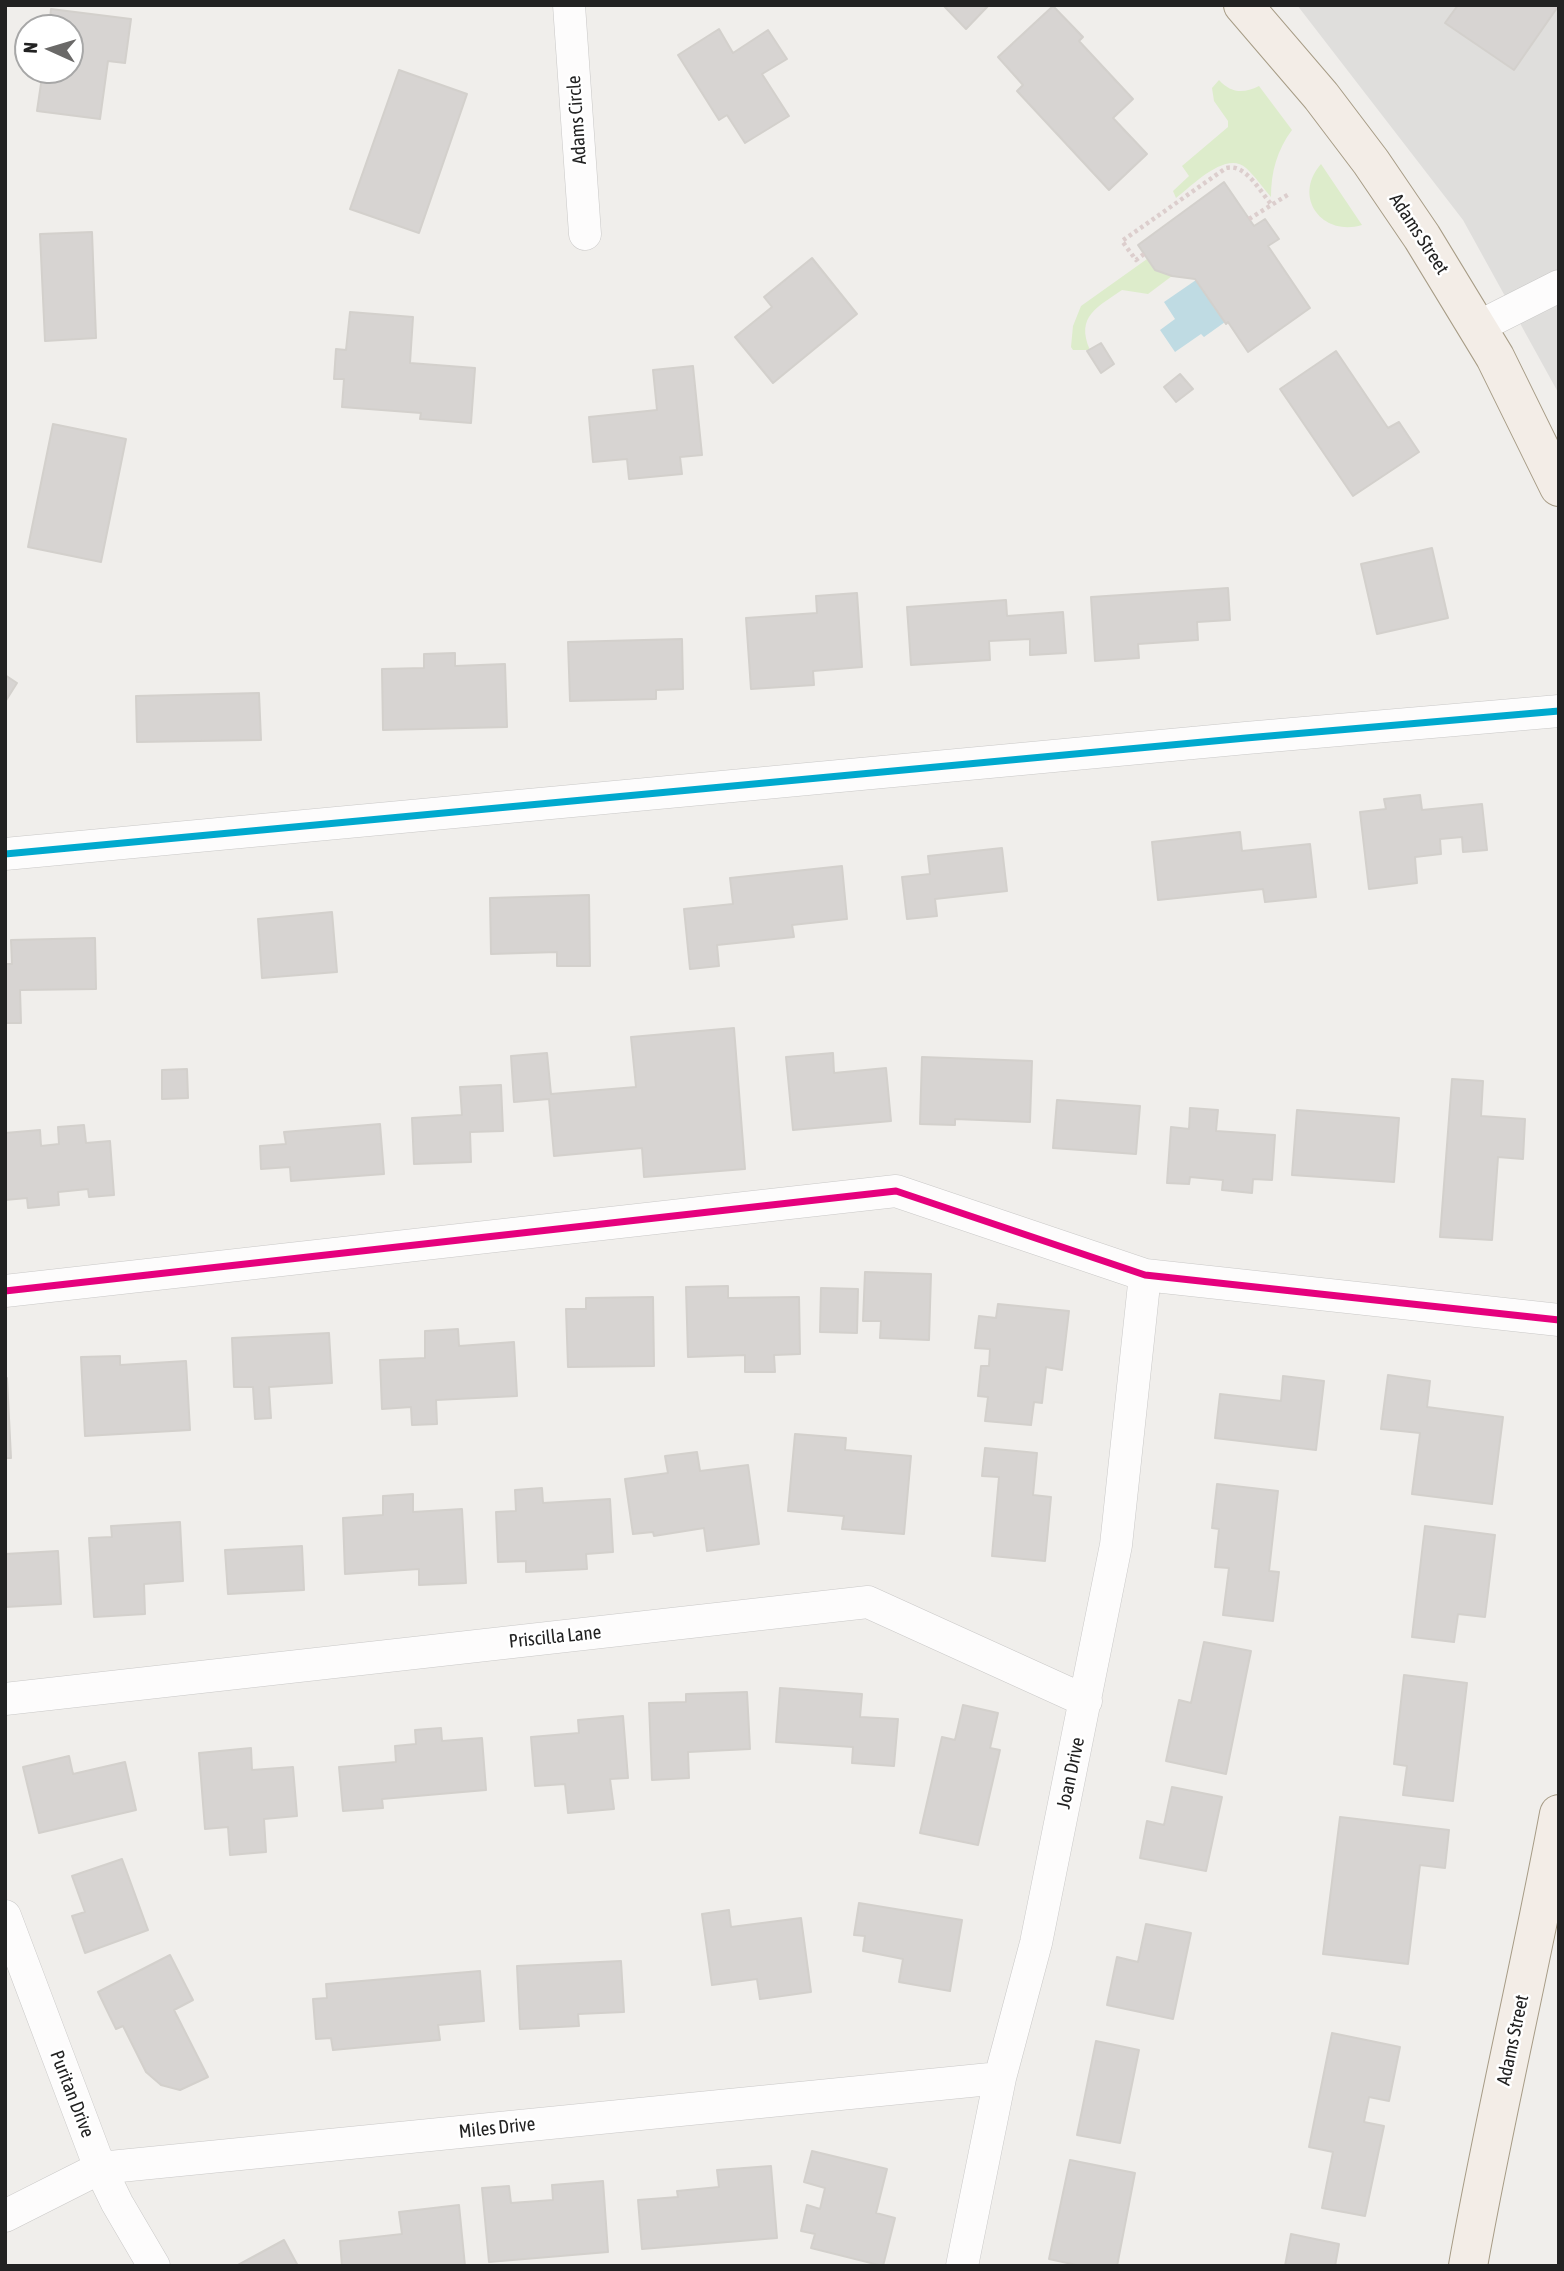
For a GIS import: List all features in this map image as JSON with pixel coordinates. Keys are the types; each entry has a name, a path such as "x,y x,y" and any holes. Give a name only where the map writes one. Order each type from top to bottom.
{"main road":[{"name":"Adams Street","path":"1243,5 1321,96 1371,162 1422,237 1478,327 1516,396 1559,487"},
{"name":"Adams Street","path":"1468,2266 1482,2185 1559,1814"}],"street":[{"name":"Adams Circle","path":"569,5 585,234"},
{"path":"1478,327 1559,286"},
{"path":"5,854 1559,711"},
{"path":"5,1292 896,1191 1145,1275 1559,1320"},
{"name":"Joan Drive","path":"962,2266 1000,2078 1036,1943 1116,1545 1145,1275"},
{"name":"Priscilla Lane","path":"5,1699 868,1602 1086,1701"},
{"name":"Puritan Drive","path":"5,1916 100,2168 117,2203 155,2266"},
{"name":"Miles Drive","path":"5,2216 100,2168 1000,2078"}],"path":[{"path":"1144,254 1136,260 1122,241 1226,168 1243,170 1272,205"},
{"path":"1250,219 1289,194"}],"shaded area":[{"path":"1297,5 1559,5 1559,394 1463,220"}],"green space":[{"path":"1219,80 1228,88 1238,91 1259,86 1292,130 1282,145 1276,162 1271,197 1246,168 1229,163 1200,178 1176,198 1173,191 1189,176 1182,166 1228,127 1228,121 1214,101 1212,88"},
{"path":"1321,164 1362,225 1335,225 1324,220 1316,211 1311,201 1310,189"},
{"path":"1147,259 1155,270 1172,276 1148,294 1122,290 1097,307 1085,329 1090,350 1073,350 1073,326 1081,306"}],"water":[{"path":"1196,280 1225,322 1175,352 1160,330 1175,319 1164,302"}],"building":[{"path":"943,5 989,5 966,29"},
{"path":"1458,5 1559,5 1514,70 1445,23"},
{"path":"1053,6 1083,37 1079,41 1133,99 1113,118 1147,154 1109,190 1017,91 1023,85 998,57"},
{"path":"51,9 131,19 125,63 108,61 100,119 37,111 41,84 84,84 84,14 50,14"},
{"path":"719,29 733,53 768,30 787,59 762,74 789,116 745,143 727,115 719,120 678,55"},
{"path":"399,70 467,94 419,233 350,209"},
{"path":"1224,182 1254,226 1265,219 1279,239 1268,246 1310,308 1248,352 1195,279 1172,276 1155,270 1138,245"},
{"path":"92,232 96,338 45,341 40,234"},
{"path":"812,258 857,314 773,383 735,337 772,307 764,297"},
{"path":"350,312 413,317 410,363 475,368 471,423 420,419 421,413 342,407 344,379 334,379 336,349 346,350"},
{"path":"1101,343 1114,364 1101,373 1087,351"},
{"path":"1336,351 1388,428 1399,422 1419,452 1353,496 1280,389"},
{"path":"693,366 702,455 680,457 682,474 629,479 627,459 593,462 589,417 657,410 653,370"},
{"path":"1180,374 1193,389 1176,402 1164,387"},
{"path":"53,424 126,439 101,562 28,547"},
{"path":"1432,548 1448,618 1377,634 1361,564"},
{"path":"1228,588 1230,620 1197,622 1198,640 1138,644 1139,658 1095,661 1091,597"},
{"path":"857,593 862,667 813,671 814,685 751,689 746,618 817,613 816,596"},
{"path":"1006,600 1007,616 1063,612 1066,653 1030,655 1030,639 989,641 990,660 911,665 907,607"},
{"path":"682,639 683,689 656,690 656,699 570,701 568,642"},
{"path":"455,653 455,666 505,664 507,727 383,730 382,669 424,668 424,654"},
{"path":"5,675 17,683 5,702"},
{"path":"259,693 261,740 137,742 136,696"},
{"path":"1420,795 1422,810 1482,804 1487,850 1463,852 1462,837 1440,839 1441,854 1415,857 1417,883 1369,889 1360,812 1386,809 1384,799"},
{"path":"1240,832 1242,851 1310,844 1316,897 1265,902 1263,889 1158,900 1152,842"},
{"path":"1002,848 1007,891 935,899 937,916 907,919 902,877 930,874 928,856"},
{"path":"842,866 847,919 792,925 794,937 717,945 719,966 690,969 684,909 733,904 730,878"},
{"path":"589,895 590,966 557,966 557,952 491,954 490,898"},
{"path":"332,912 337,972 262,978 258,919"},
{"path":"95,938 96,989 20,990 21,1023 5,1023 5,964 12,964 11,940"},
{"path":"734,1028 745,1169 644,1177 642,1148 554,1156 549,1099 514,1102 511,1056 547,1053 551,1094 636,1087 631,1037"},
{"path":"833,1053 834,1073 886,1068 891,1121 793,1130 786,1057"},
{"path":"922,1057 1032,1061 1030,1122 955,1119 955,1125 920,1124"},
{"path":"187,1069 188,1098 162,1099 162,1070"},
{"path":"1452,1079 1483,1081 1481,1116 1525,1119 1523,1159 1498,1157 1492,1240 1440,1237"},
{"path":"501,1085 503,1131 470,1132 471,1162 414,1164 412,1118 462,1115 460,1087"},
{"path":"1057,1100 1140,1106 1136,1154 1053,1148"},
{"path":"1190,1108 1218,1110 1216,1131 1275,1135 1272,1180 1253,1179 1252,1193 1222,1190 1223,1180 1190,1177 1189,1184 1167,1183 1171,1127 1189,1129"},
{"path":"1297,1110 1399,1118 1394,1182 1292,1175"},
{"path":"380,1124 384,1174 291,1181 290,1167 261,1169 260,1146 286,1144 284,1132"},
{"path":"84,1125 86,1143 110,1141 114,1195 89,1197 88,1189 58,1192 59,1205 28,1208 27,1198 5,1200 5,1133 40,1130 41,1146 59,1144 58,1127"},
{"path":"865,1272 931,1274 929,1340 880,1338 881,1321 863,1321"},
{"path":"728,1286 728,1298 799,1297 800,1354 774,1355 775,1372 745,1372 745,1355 688,1357 686,1287"},
{"path":"821,1288 858,1289 857,1333 820,1332"},
{"path":"653,1297 654,1366 568,1367 566,1309 586,1309 586,1298"},
{"path":"998,1304 1069,1311 1062,1370 1046,1367 1042,1403 1034,1402 1031,1425 985,1421 988,1397 978,1396 981,1366 989,1366 990,1349 975,1348 979,1316 996,1318"},
{"path":"458,1329 459,1346 514,1342 517,1396 436,1400 437,1424 412,1425 411,1407 382,1409 380,1360 425,1358 425,1331"},
{"path":"329,1333 332,1383 269,1387 271,1418 255,1419 253,1387 234,1387 232,1338"},
{"path":"120,1356 120,1365 186,1361 190,1430 85,1436 81,1357"},
{"path":"1388,1375 1430,1381 1427,1407 1503,1417 1492,1504 1412,1494 1420,1433 1381,1429"},
{"path":"1283,1376 1324,1381 1316,1450 1215,1438 1220,1394 1281,1401"},
{"path":"7,1378 11,1458 5,1458"},
{"path":"795,1434 846,1438 845,1450 911,1456 904,1534 842,1529 844,1516 788,1511"},
{"path":"985,1448 1037,1453 1033,1495 1051,1497 1045,1561 992,1556 999,1477 982,1476"},
{"path":"697,1452 700,1471 748,1465 759,1544 707,1551 704,1528 654,1536 653,1532 633,1534 625,1479 668,1473 665,1456"},
{"path":"1217,1484 1278,1491 1269,1571 1279,1572 1273,1621 1223,1615 1229,1568 1215,1567 1219,1529 1212,1528"},
{"path":"542,1488 543,1503 610,1499 613,1552 586,1554 587,1569 526,1572 526,1561 498,1562 496,1512 516,1511 515,1490"},
{"path":"413,1494 413,1512 462,1509 466,1583 419,1585 419,1569 345,1574 343,1518 383,1515 383,1496"},
{"path":"180,1522 183,1581 144,1584 145,1614 94,1617 89,1538 112,1537 111,1526"},
{"path":"1425,1526 1495,1535 1485,1617 1458,1614 1454,1642 1412,1637"},
{"path":"302,1546 304,1590 228,1594 225,1550"},
{"path":"58,1551 61,1604 5,1607 5,1554"},
{"path":"1204,1642 1251,1651 1226,1774 1166,1761 1179,1700 1191,1703"},
{"path":"1404,1675 1467,1683 1453,1801 1403,1795 1407,1766 1394,1764"},
{"path":"780,1688 862,1694 860,1717 898,1719 894,1766 852,1763 853,1747 776,1742"},
{"path":"747,1692 750,1749 688,1752 689,1778 652,1780 649,1703 686,1702 686,1694"},
{"path":"963,1705 998,1713 990,1748 1000,1750 978,1845 920,1833 942,1737 955,1740"},
{"path":"623,1716 628,1778 610,1779 614,1809 568,1813 565,1784 535,1786 531,1737 579,1733 578,1720"},
{"path":"441,1728 442,1741 482,1738 486,1790 382,1799 383,1808 343,1811 339,1767 396,1762 395,1746 416,1744 415,1730"},
{"path":"251,1748 252,1770 293,1767 297,1816 264,1819 266,1852 230,1855 228,1827 205,1829 199,1753"},
{"path":"69,1756 73,1774 125,1762 136,1810 39,1833 23,1767"},
{"path":"1172,1787 1222,1797 1206,1871 1140,1858 1147,1821 1164,1825"},
{"path":"1340,1817 1449,1830 1445,1868 1420,1865 1408,1964 1323,1954"},
{"path":"122,1859 148,1930 85,1953 72,1916 85,1912 72,1876"},
{"path":"859,1903 962,1920 950,1991 899,1982 903,1959 863,1951 865,1936 854,1935"},
{"path":"729,1910 731,1927 801,1918 811,1992 760,1999 757,1979 712,1985 702,1914"},
{"path":"1146,1924 1191,1933 1173,2019 1107,2005 1117,1957 1138,1962"},
{"path":"170,1955 193,2000 174,2010 208,2077 180,2090 161,2085 146,2072 123,2026 116,2029 98,1992"},
{"path":"621,1961 624,2012 578,2014 579,2026 520,2029 517,1966"},
{"path":"480,1971 484,2021 438,2025 440,2040 333,2050 331,2038 316,2039 313,1999 327,1998 326,1984"},
{"path":"1332,2033 1400,2047 1389,2101 1369,2097 1364,2122 1384,2126 1365,2216 1322,2208 1333,2152 1309,2147"},
{"path":"1096,2041 1139,2050 1120,2143 1077,2135"},
{"path":"812,2151 887,2169 876,2213 895,2218 883,2266 811,2248 815,2234 801,2231 807,2205 820,2209 825,2188 804,2182"},
{"path":"1070,2160 1135,2173 1117,2266 1081,2266 1049,2259"},
{"path":"771,2166 777,2238 642,2249 638,2200 678,2197 677,2191 719,2187 717,2170"},
{"path":"603,2181 608,2252 489,2262 482,2188 509,2186 511,2203 553,2200 552,2185"},
{"path":"459,2205 465,2266 342,2266 340,2241 402,2234 399,2212"},
{"path":"1291,2234 1339,2244 1335,2266 1285,2266"},
{"path":"284,2240 298,2266 238,2266 238,2265"}],"transit line":[{"path":"5,854 1559,711"},
{"path":"5,1291 896,1191 1145,1275 1559,1320"}]}
